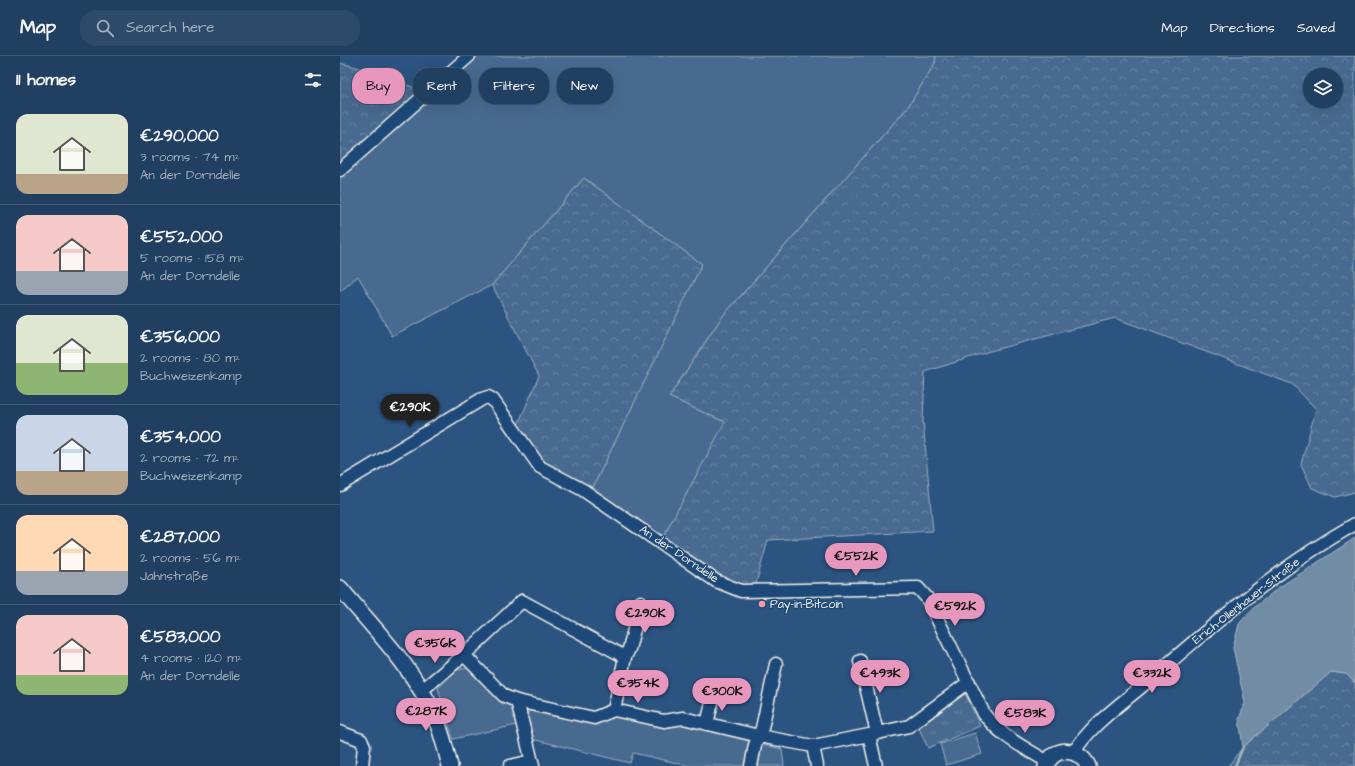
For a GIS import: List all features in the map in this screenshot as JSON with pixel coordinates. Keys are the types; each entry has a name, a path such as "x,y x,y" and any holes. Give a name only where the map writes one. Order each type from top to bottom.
{"main road":[{"path":"340,588 402,662 421,691 436,720 450,766"},
{"path":"1047,764 1052,756 1059,752 1074,752 1085,760 1088,766"}],"street":[{"path":"340,170 469,56"},
{"name":"An der Dorndelle","path":"340,485 476,402 488,397 493,400 540,467 583,490 716,581 741,591 918,588 926,598 970,682 984,714 1001,733 1047,764"},
{"name":"Erich-Ollenhauer-Straße","path":"1074,752 1081,740 1101,721 1214,623 1291,565 1355,524"},
{"path":"421,691 464,656 522,601 625,657"},
{"path":"614,710 625,657 629,649 641,602"},
{"path":"464,656 504,696 517,701 594,718 614,710 664,722 683,718 759,736 813,746 901,728 917,721 970,682"},
{"path":"860,661 873,734 876,766"},
{"path":"751,766 776,664"},
{"path":"707,724 714,694"},
{"path":"510,766 533,763 517,701"},
{"path":"340,732 361,740 364,746 362,766"},
{"path":"813,746 817,766"}],"green space":[{"path":"477,56 936,56 935,63 908,107 722,317 669,397 726,422 662,539 591,491 701,264 584,178 492,285 392,336 358,276 340,292 340,176 422,104 471,104 471,68 463,68"},
{"path":"936,56 1355,56 1355,492 1335,497 1312,488 1301,464 1316,409 1292,384 1115,318 990,351 925,372 923,421 933,531 768,540 754,591 741,591 662,539 725,422 669,397 722,317 908,107 935,63"},
{"path":"340,63 360,68 352,68 352,104 405,104 405,84 413,87 413,98 340,163"},
{"path":"584,178 702,264 591,491 541,462 517,427 539,376 492,285"},
{"path":"469,668 498,698 511,704 517,725 453,739 438,688 457,670"},
{"path":"1331,672 1346,674 1355,683 1355,766 1228,766 1243,747"},
{"path":"965,693 980,726 928,748 918,726 958,696"},
{"path":"533,709 596,722 617,716 660,726 681,724 752,739 745,766 690,766 633,753 630,763 532,739 524,715"},
{"path":"975,733 982,754 946,765 940,744"},
{"path":"761,744 782,749 784,766 755,766"}],"shaded area":[{"path":"1355,538 1355,683 1346,674 1331,672 1243,747 1239,719 1245,703 1233,648 1239,624 1250,611 1278,588"}],"waterway":[{"path":"1235,766 1243,747"}],"place":[{"name":"Pay-in-Bitcoin","path":"762,604"}]}
